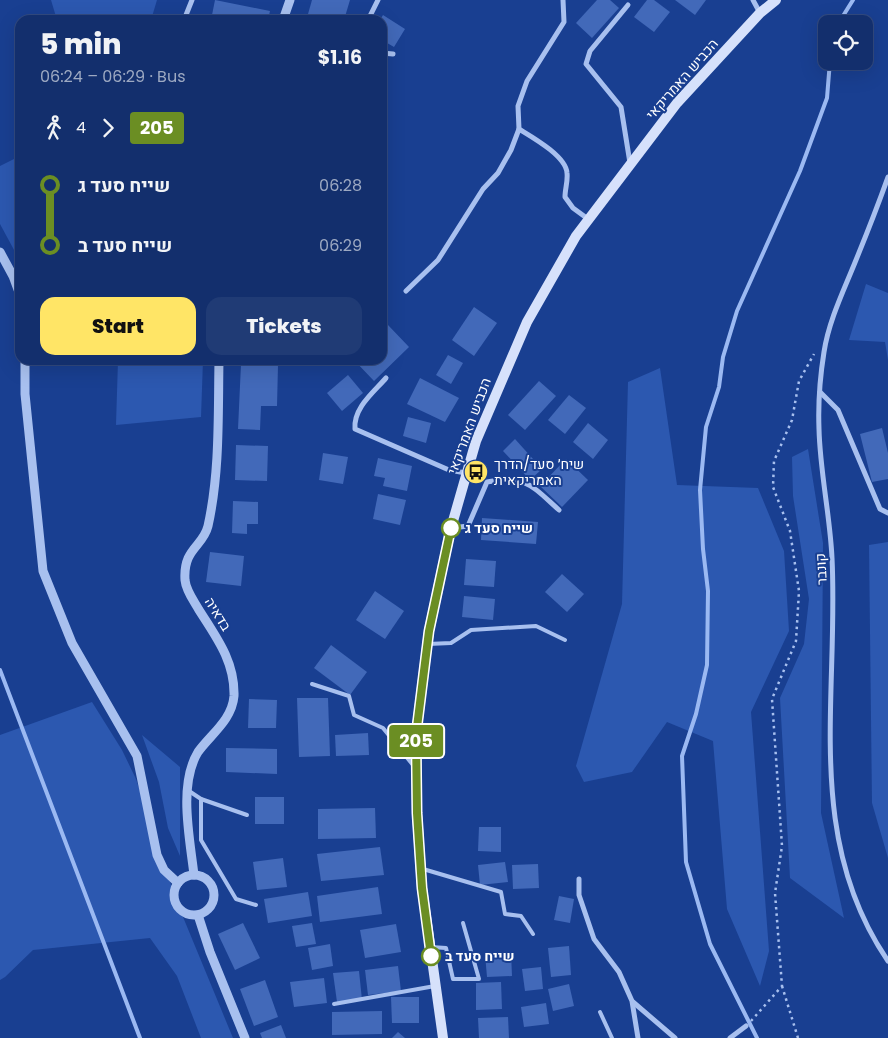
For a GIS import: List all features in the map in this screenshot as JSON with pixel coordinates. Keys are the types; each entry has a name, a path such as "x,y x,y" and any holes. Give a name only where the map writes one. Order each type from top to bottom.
{"main road":[{"name":"הכביש האמריקאי","path":"443,1038 420,868 416,735 428,644 451,528 466,473 489,408 527,322 576,236 677,103 760,13 776,0"}],"street":[{"path":"186,15 192,0"},
{"path":"285,15 290,0"},
{"path":"370,15 378,0"},
{"path":"406,291 438,260 473,203 498,173 511,150 519,129 518,106 527,81 564,22 563,0"},
{"path":"754,0 760,13"},
{"path":"628,5 590,51 586,64 621,107 630,163"},
{"path":"387,53 393,54"},
{"path":"519,129 548,148 562,162 567,171 565,197 573,208 588,219"},
{"name":"קונבר","path":"888,179 830,325 820,392 819,430 832,556 833,607 829,767 834,820 844,867 862,913 888,961"},
{"path":"0,252 15,281"},
{"path":"25,365 25,394 43,571 72,643 137,756 157,855 164,870 178,883"},
{"name":"בדאיה","path":"194,875 186,804 191,768 198,753 228,717 234,698 234,679 228,656 191,597 185,583 185,565 207,528 217,448 219,365"},
{"path":"386,378 358,411 354,420 355,429 449,470 466,473"},
{"path":"820,392 838,410 880,509 888,514"},
{"path":"451,528 468,526 487,482 509,478 532,486 559,510"},
{"path":"194,875 207,880 214,891 212,904 206,911 198,915 185,913 177,906 174,896 178,883 185,877 194,875"},
{"path":"579,879 579,895 594,939 619,972 632,1001 638,1038"},
{"path":"198,915 210,952 245,1038"},
{"path":"632,1001 675,1038"},
{"path":"730,1038 746,1026"}],"lane":[{"path":"428,644 451,644 471,630 536,626 565,640"},
{"path":"312,684 348,696 354,715 383,728 416,768"},
{"path":"188,791 201,799 247,815"},
{"path":"201,799 201,840 236,899 256,905"},
{"path":"420,868 501,892 505,914 520,916 533,934"},
{"path":"430,947 446,948 453,979 479,979 463,924"},
{"path":"334,1004 435,986"},
{"path":"600,1012 612,1038"}],"path":[{"path":"798,1038 782,986 775,893 782,846 772,698 796,641 799,591 790,531 773,487 774,461 792,420 798,381 816,351"},
{"path":"746,1026 782,986"}],"shaded area":[{"path":"51,0 157,0 152,15 56,15"},
{"path":"15,158 15,252 0,224 0,166"},
{"path":"866,284 888,293 888,360 885,342 849,340"},
{"path":"118,365 203,365 201,417 116,425"},
{"path":"660,368 677,485 758,488 784,551 789,631 751,712 769,951 760,986 727,909 713,741 667,722 632,772 584,782 576,766 622,604 628,382"},
{"path":"808,449 823,543 821,813 844,918 790,878 780,698 804,644 809,599 793,496 792,457"},
{"path":"888,542 888,858 872,803 869,545"},
{"path":"92,702 122,750 136,779 176,900 233,1038 201,1038 177,976 150,938 33,950 0,980 0,735"},
{"path":"142,735 180,767 180,856 168,828 159,782"}],"building":[{"path":"215,0 270,11 269,15 212,15"},
{"path":"312,0 350,0 346,15 308,14"},
{"path":"597,0 610,0 619,8 592,38 576,23"},
{"path":"647,0 654,0 670,12 654,32 634,17"},
{"path":"675,0 706,0 695,15"},
{"path":"387,18 405,29 394,47 387,43"},
{"path":"474,307 497,323 474,356 452,340"},
{"path":"387,326 409,347 374,381 359,365 387,365"},
{"path":"448,355 463,363 451,384 436,375"},
{"path":"241,365 278,365 277,406 261,406 260,430 238,429"},
{"path":"348,375 363,393 342,411 327,393"},
{"path":"420,378 459,398 445,422 407,404"},
{"path":"539,381 556,396 525,430 508,415"},
{"path":"569,395 586,408 565,434 548,420"},
{"path":"408,417 431,423 426,443 403,436"},
{"path":"588,423 608,440 593,459 573,442"},
{"path":"882,428 888,453 888,479 872,482 860,434"},
{"path":"515,439 542,469 530,480 503,451"},
{"path":"236,445 268,446 267,481 235,480"},
{"path":"323,453 348,457 343,484 319,480"},
{"path":"378,458 412,466 407,491 383,486 385,478 374,476"},
{"path":"566,459 588,480 562,507 540,486"},
{"path":"378,494 406,500 400,525 373,519"},
{"path":"233,501 258,502 258,524 247,524 247,534 232,533"},
{"path":"482,518 538,522 536,544 481,540"},
{"path":"210,552 244,556 241,586 206,582"},
{"path":"466,559 496,561 494,587 464,585"},
{"path":"562,574 584,594 567,612 545,592"},
{"path":"375,591 404,611 385,639 356,620"},
{"path":"464,596 495,599 493,620 462,617"},
{"path":"331,645 367,672 350,695 314,668"},
{"path":"297,698 328,698 330,756 299,757"},
{"path":"249,699 277,700 276,728 248,728"},
{"path":"368,733 369,755 336,756 335,735"},
{"path":"226,748 277,749 277,774 226,772"},
{"path":"255,797 284,797 284,824 255,824"},
{"path":"375,808 376,838 318,839 318,809"},
{"path":"479,827 501,827 501,852 478,851"},
{"path":"380,847 384,875 321,881 317,854"},
{"path":"283,858 287,887 257,890 253,862"},
{"path":"505,862 508,882 480,885 478,865"},
{"path":"538,864 539,888 513,889 512,865"},
{"path":"378,887 382,914 320,922 317,896"},
{"path":"308,892 312,916 268,923 264,899"},
{"path":"559,896 574,899 570,923 554,920"},
{"path":"243,923 260,958 235,970 218,934"},
{"path":"312,923 316,944 296,947 292,926"},
{"path":"396,924 401,952 365,958 360,930"},
{"path":"330,944 333,966 312,970 308,948"},
{"path":"569,946 571,975 551,977 548,948"},
{"path":"511,953 512,976 487,977 485,954"},
{"path":"398,966 401,991 368,995 365,970"},
{"path":"541,967 543,989 525,991 522,969"},
{"path":"359,971 362,1000 337,1002 333,973"},
{"path":"324,978 327,1003 294,1007 290,982"},
{"path":"265,980 278,1017 254,1026 240,989"},
{"path":"501,982 502,1009 476,1010 476,983"},
{"path":"569,984 574,1006 553,1011 548,989"},
{"path":"391,997 419,997 419,1023 392,1023"},
{"path":"546,1003 549,1024 524,1027 521,1007"},
{"path":"382,1011 382,1034 332,1035 332,1012"},
{"path":"508,1017 509,1038 479,1038 478,1018"},
{"path":"281,1025 286,1038 262,1038 260,1033"},
{"path":"398,1032 405,1038 392,1038"}],"waterway":[{"path":"844,15 853,0"},
{"path":"757,1038 710,944 686,862 682,756 696,714 707,665 708,591 703,549 700,490 706,427 719,387 723,357 737,311 800,171 827,98 829,70"},
{"path":"0,670 140,1038"}],"bus line":[{"name":"205","path":"431,956 422,888 417,813 416,735 429,631 451,528"}],"place":[{"name":"שיח׳ סעד/הדרך האמריקאית","path":"476,472"},
{"name":"שייח סעד ג","path":"451,528"},
{"name":"שייח סעד ב","path":"431,956"}]}
